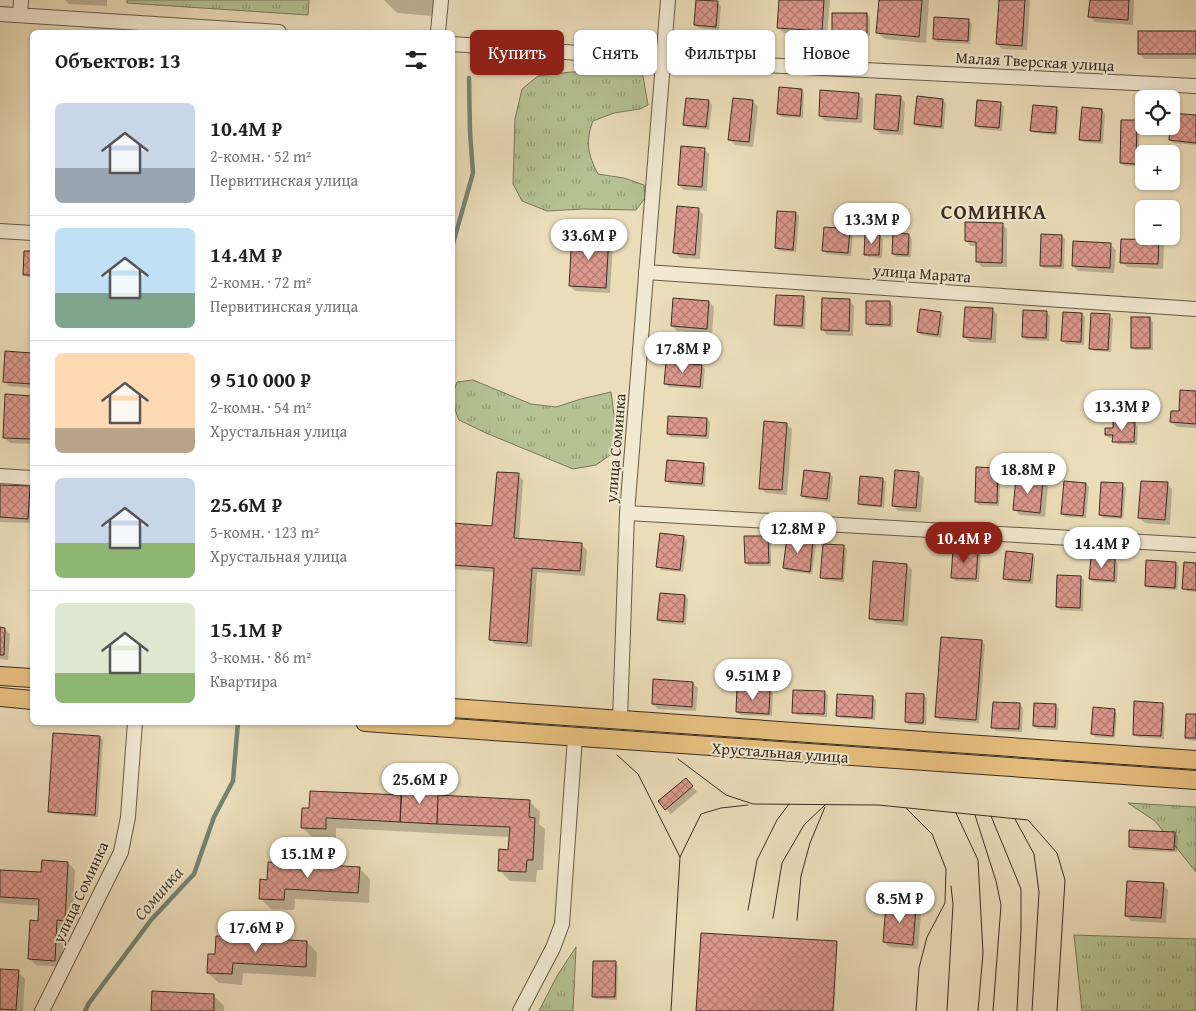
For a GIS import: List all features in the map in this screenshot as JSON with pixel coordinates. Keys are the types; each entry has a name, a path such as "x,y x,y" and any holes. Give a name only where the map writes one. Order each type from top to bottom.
{"main road":[{"path":"0,676 30,678"},
{"path":"0,697 30,700"},
{"name":"Хрустальная улица","path":"455,708 1196,760"},
{"path":"575,717 575,737"},
{"path":"619,740 620,720"},
{"name":"Хрустальная улица","path":"407,725 1196,780"}],"street":[{"path":"20,0 20,15"},
{"path":"438,30 441,0"},
{"name":"улица Соминка","path":"620,720 627,513 668,0"},
{"path":"0,14 249,30"},
{"name":"Малая Тверская улица","path":"455,44 720,63 1196,86"},
{"path":"0,231 30,233"},
{"name":"улица Марата","path":"646,272 1196,309"},
{"path":"0,476 30,478"},
{"path":"627,513 1196,545"},
{"name":"улица Соминка","path":"42,1011 121,852 128,817 135,725"},
{"path":"520,1011 553,948 562,924 575,737"}],"green space":[{"path":"127,0 309,0 308,15 127,3"},
{"path":"574,72 574,75 643,75 648,105 640,109 614,113 593,121 588,142 592,161 598,174 624,178 644,185 645,198 636,210 583,209 547,211 522,201 513,184 515,119 522,89 538,76 564,75 564,73"},
{"path":"473,380 531,404 556,407 611,392 617,437 613,453 596,465 573,469 486,433 459,420 455,410 455,387 457,382"},
{"path":"1128,803 1196,807 1196,872 1155,821"},
{"path":"1074,935 1196,939 1196,1011 1082,1011"},
{"path":"576,947 573,1011 539,1011 557,976"}],"building":[{"path":"696,0 718,1 716,27 694,25"},
{"path":"779,0 824,0 822,30 777,28"},
{"path":"879,0 922,0 919,37 876,33"},
{"path":"999,0 1025,0 1022,46 996,44"},
{"path":"1090,0 1129,0 1128,20 1088,17"},
{"path":"832,13 867,13 867,30 832,30"},
{"path":"934,17 969,19 968,41 933,39"},
{"path":"1138,31 1196,31 1196,54 1138,54"},
{"path":"779,87 802,89 800,116 777,114"},
{"path":"820,90 859,93 857,119 819,116"},
{"path":"876,94 901,96 898,131 874,129"},
{"path":"917,96 943,99 941,127 914,124"},
{"path":"686,98 709,100 706,127 683,125"},
{"path":"733,98 753,100 749,142 728,140"},
{"path":"977,100 1001,102 999,128 975,126"},
{"path":"1033,105 1057,107 1055,133 1030,131"},
{"path":"1082,107 1102,109 1100,141 1079,140"},
{"path":"1180,114 1196,115 1196,143 1169,140 1169,135 1180,135"},
{"path":"1121,120 1135,120 1135,135 1137,135 1135,164 1120,163"},
{"path":"681,146 705,148 702,187 678,185"},
{"path":"677,206 699,208 695,255 673,253"},
{"path":"777,211 796,212 793,250 775,248"},
{"path":"965,222 1003,223 1002,263 976,262 976,242 965,241"},
{"path":"824,227 850,229 848,253 822,251"},
{"path":"893,233 909,234 908,255 892,254"},
{"path":"572,234 609,236 606,288 569,286"},
{"path":"865,234 880,235 879,255 864,255"},
{"path":"1041,234 1062,235 1061,266 1040,266"},
{"path":"1121,239 1135,239 1135,245 1159,245 1158,264 1120,263"},
{"path":"1073,241 1111,243 1110,268 1072,266"},
{"path":"24,251 30,251 30,275 23,275"},
{"path":"776,295 804,296 802,326 774,325"},
{"path":"673,298 709,301 707,329 671,326"},
{"path":"822,298 850,299 849,331 821,330"},
{"path":"866,301 890,301 890,325 866,324"},
{"path":"965,307 993,308 991,339 963,337"},
{"path":"920,309 941,312 938,335 917,332"},
{"path":"1023,310 1047,311 1046,338 1022,337"},
{"path":"1063,312 1082,313 1081,342 1061,341"},
{"path":"1091,313 1110,314 1108,350 1089,349"},
{"path":"1131,317 1150,317 1150,348 1131,348"},
{"path":"5,351 30,353 30,384 3,382"},
{"path":"666,362 702,365 700,387 664,384"},
{"path":"1180,390 1196,391 1196,424 1170,422 1171,411 1179,411"},
{"path":"5,394 30,396 30,439 3,438"},
{"path":"668,416 707,418 706,436 667,434"},
{"path":"764,421 787,423 782,490 759,489"},
{"path":"1113,421 1135,422 1134,442 1112,442 1113,435 1105,435 1105,428 1113,428"},
{"path":"667,460 704,463 702,484 665,481"},
{"path":"976,467 998,468 997,503 975,502"},
{"path":"804,470 830,473 827,499 801,496"},
{"path":"895,470 919,472 916,508 892,506"},
{"path":"497,472 519,473 514,538 582,543 580,571 532,568 527,643 489,640 494,568 455,565 455,523 492,526"},
{"path":"860,476 883,478 881,506 858,504"},
{"path":"1016,477 1043,480 1040,513 1013,510"},
{"path":"1064,481 1086,483 1083,516 1061,514"},
{"path":"1141,481 1168,482 1165,520 1138,518"},
{"path":"1101,482 1123,483 1121,517 1099,515"},
{"path":"0,485 30,486 28,519 0,517"},
{"path":"660,533 684,536 680,570 656,567"},
{"path":"744,536 768,536 769,563 745,563"},
{"path":"787,537 813,540 810,572 783,568"},
{"path":"823,544 844,545 842,579 820,578"},
{"path":"953,549 978,551 976,579 951,578"},
{"path":"1006,551 1033,554 1030,581 1003,579"},
{"path":"1091,557 1115,559 1114,581 1089,579"},
{"path":"1146,560 1176,562 1175,588 1145,586"},
{"path":"873,561 907,564 903,621 869,619"},
{"path":"1184,562 1196,563 1196,590 1182,589"},
{"path":"1057,575 1081,576 1080,608 1056,607"},
{"path":"660,593 685,595 683,622 657,620"},
{"path":"0,627 5,628 4,655 0,655"},
{"path":"941,637 982,640 976,720 935,717"},
{"path":"653,679 693,682 692,707 652,704"},
{"path":"737,687 770,689 769,714 736,712"},
{"path":"793,690 825,691 824,714 792,713"},
{"path":"906,693 924,694 923,723 905,722"},
{"path":"837,694 873,696 872,718 836,716"},
{"path":"1134,701 1163,703 1161,736 1133,735"},
{"path":"993,702 1020,703 1019,729 991,728"},
{"path":"1034,703 1056,704 1055,727 1033,726"},
{"path":"1093,707 1115,709 1113,736 1091,734"},
{"path":"1186,714 1196,714 1196,738 1185,738"},
{"path":"53,733 100,736 95,815 48,812"},
{"path":"686,778 693,786 665,810 658,801"},
{"path":"402,785 439,787 437,824 400,822"},
{"path":"310,791 401,795 400,822 326,818 326,829 301,828 302,808 309,808"},
{"path":"438,795 530,800 529,817 535,818 533,860 527,860 526,872 498,871 499,849 508,850 510,827 437,824"},
{"path":"1129,830 1175,832 1174,850 1129,847"},
{"path":"42,860 68,862 65,921 57,920 55,961 28,959 30,920 38,921 39,899 0,897 0,870 41,872"},
{"path":"268,862 360,867 358,893 285,889 284,900 259,899 260,879 267,880"},
{"path":"1127,881 1164,883 1161,918 1125,916"},
{"path":"886,904 916,906 913,945 883,942"},
{"path":"701,933 837,941 833,1011 696,1011"},
{"path":"216,936 307,941 306,967 233,963 232,974 207,973 208,954 215,954"},
{"path":"593,961 616,961 615,997 592,997"},
{"path":"0,969 19,970 16,1010 0,1009"},
{"path":"152,991 214,994 214,1011 151,1011"}],"waterway":[{"name":"Соминка","path":"455,236 473,173 469,78"},
{"name":"Соминка","path":"85,1011 151,920 194,874 214,817 233,781 238,725"}],"tram line":[{"path":"617,755 638,774 680,857"},
{"path":"678,759 726,795 753,804 878,805 1028,820 1057,853 1065,880 1057,1011"},
{"path":"748,910 757,860 777,820 789,804"},
{"path":"671,1011 680,857 701,814 721,808 748,805"},
{"path":"773,918 782,863 804,825 825,805"},
{"path":"797,920 801,876 810,843 825,807"},
{"path":"906,808 932,834 946,869 945,903 927,937 919,968 916,1011"},
{"path":"956,813 978,860 983,953 978,1011"},
{"path":"975,815 996,881 1001,905 993,1011"},
{"path":"991,816 1021,889 1017,1011"},
{"path":"1015,819 1034,854 1039,892 1032,1011"},
{"path":"947,1011 953,904 951,886"}],"district":[{"name":"СОМИНКА","path":"994,211"}]}
